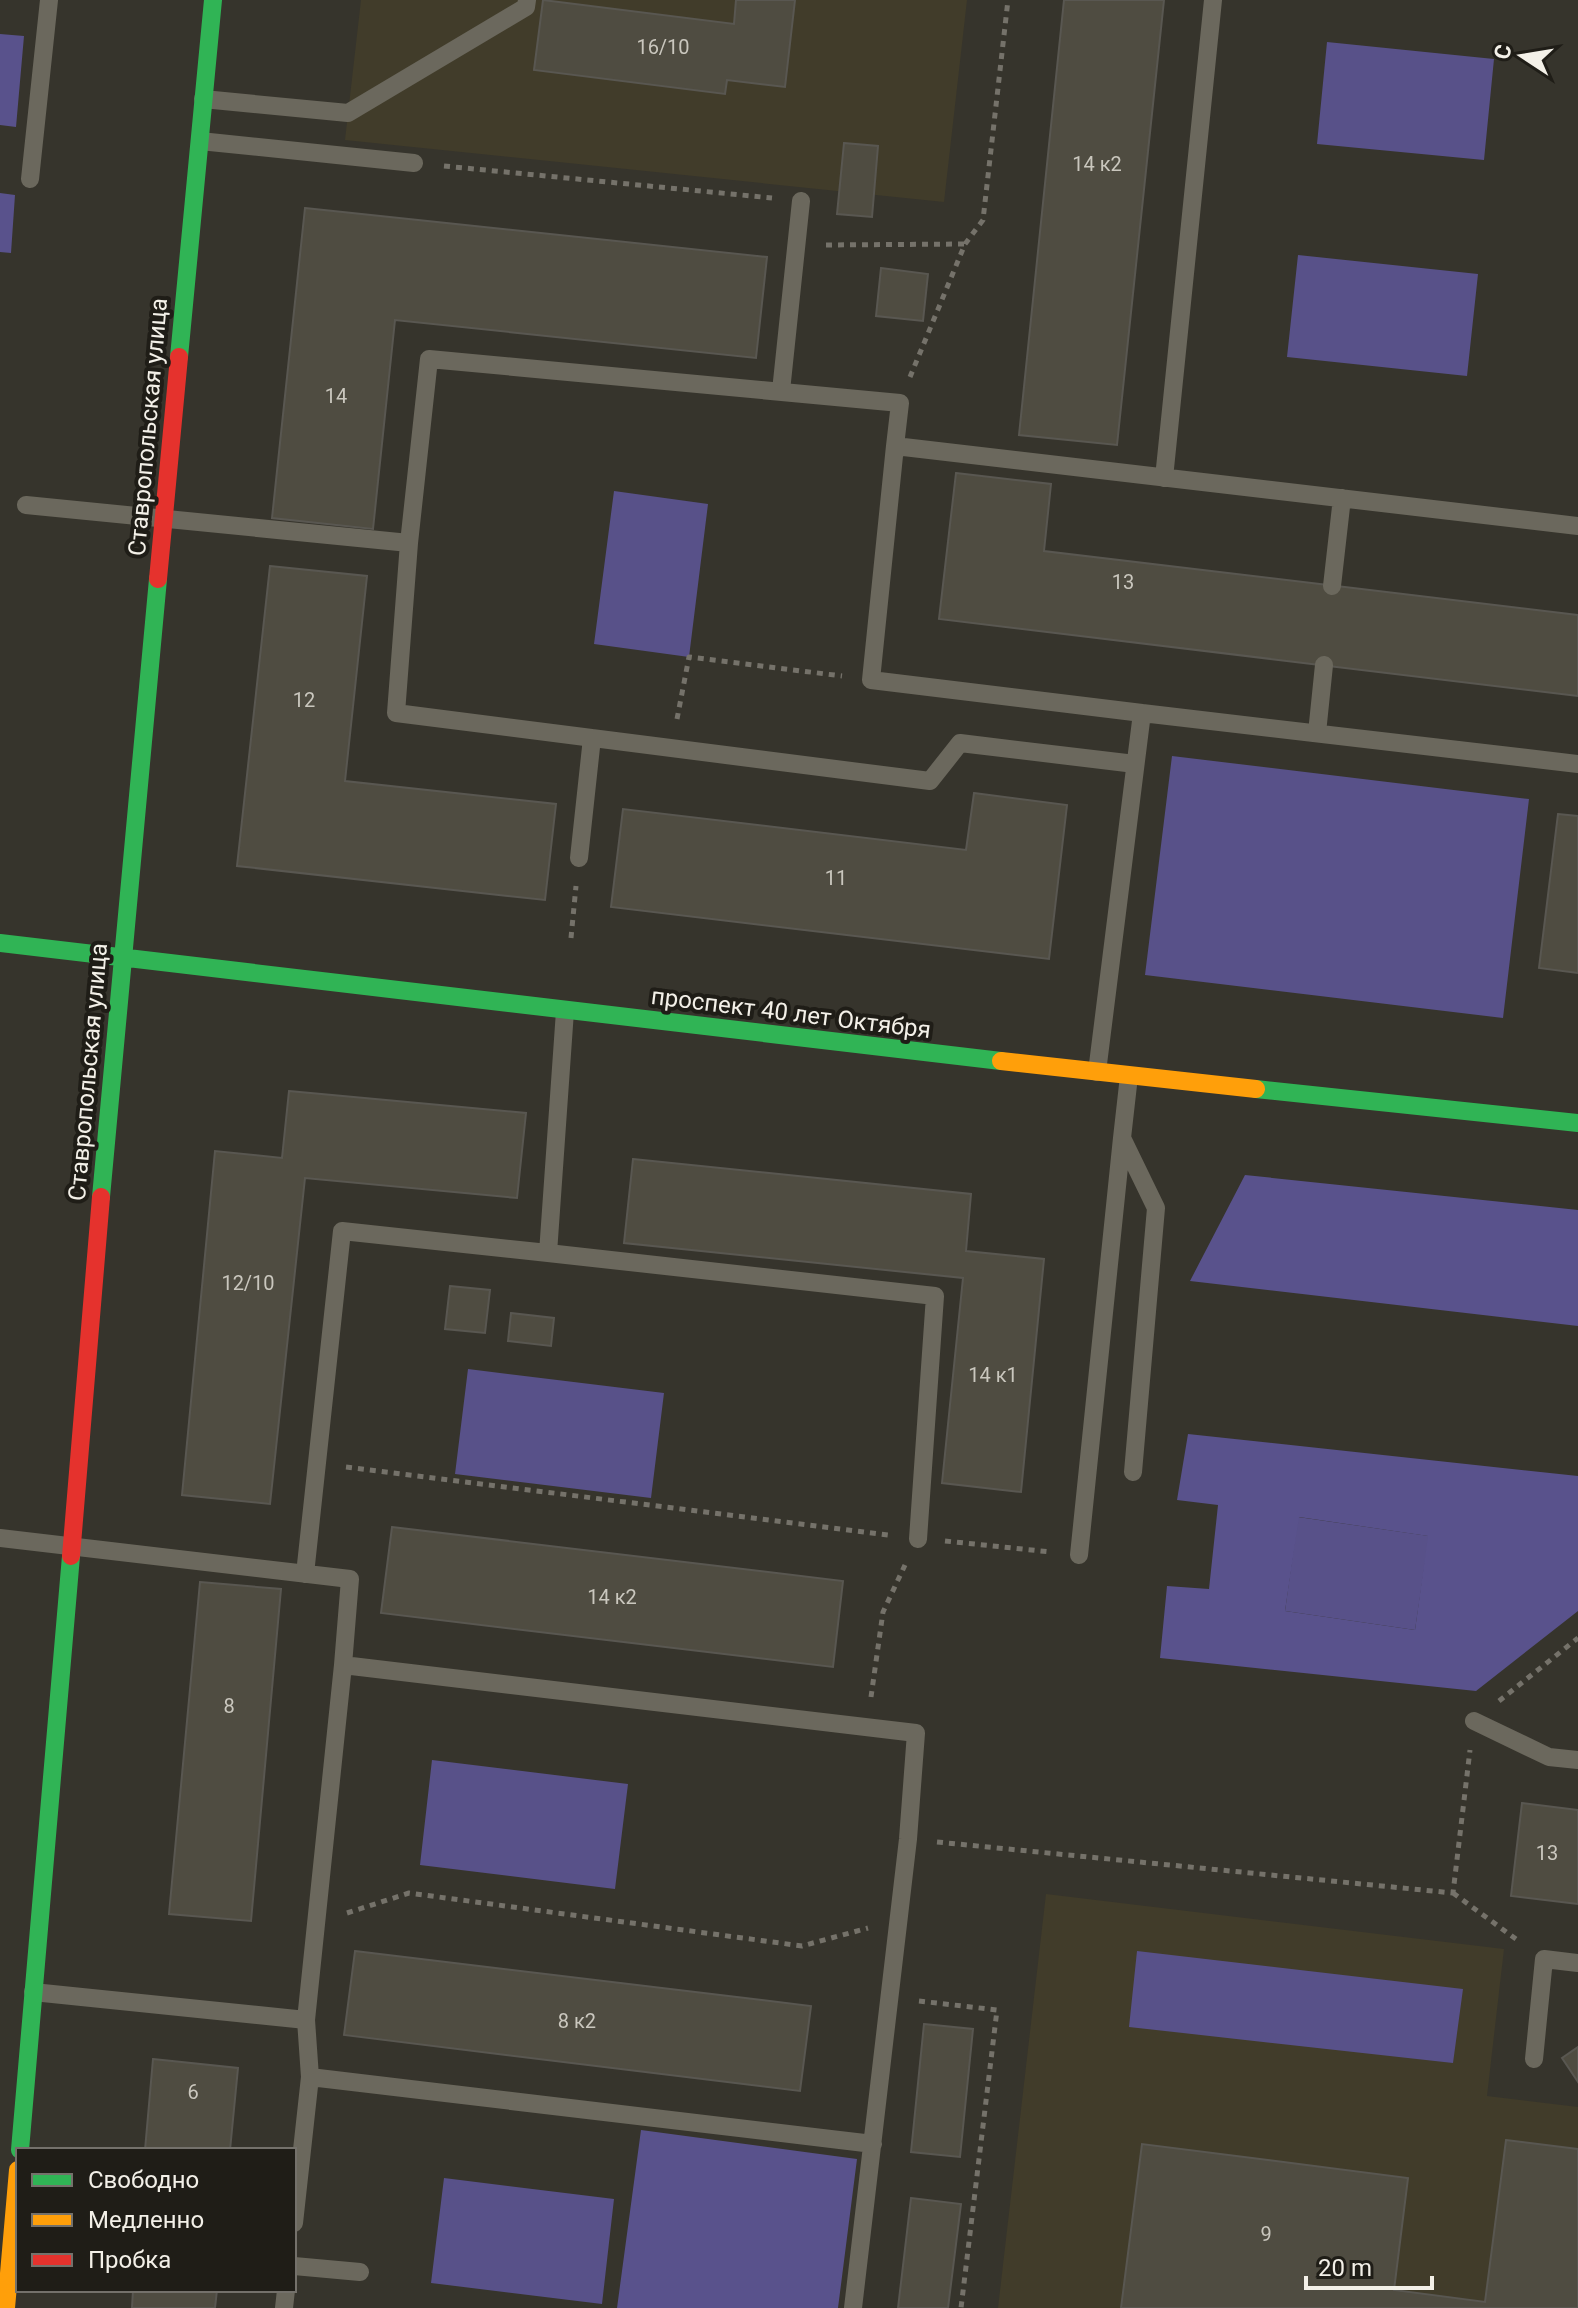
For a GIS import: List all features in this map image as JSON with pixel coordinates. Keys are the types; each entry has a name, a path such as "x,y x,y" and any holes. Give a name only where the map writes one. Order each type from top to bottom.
{"main road":[{"name":"Ставропольская улица","path":"20,2148 122,958 213,0"},
{"name":"проспект 40 лет Октября","path":"0,943 1129,1076 1578,1123"},
{"path":"6,2308 16,2193"}],"lane":[{"path":"30,179 49,0"},
{"path":"203,99 348,113 526,7 527,0"},
{"path":"1164,478 1213,0"},
{"path":"200,141 414,163"},
{"path":"781,391 801,201"},
{"path":"1135,764 960,743 930,781 396,713 409,543 429,359 900,403 871,680 1578,764"},
{"path":"895,446 1578,526"},
{"path":"1332,586 1342,498"},
{"path":"26,505 409,543"},
{"path":"1317,733 1324,665"},
{"path":"1097,1072 1142,713"},
{"path":"579,858 592,738"},
{"path":"548,1253 565,1011"},
{"path":"1079,1555 1129,1076"},
{"path":"1122,1138 1156,1208 1133,1472"},
{"path":"305,1574 342,1231 935,1296 918,1539"},
{"path":"0,1538 350,1579 306,2020 310,2077 296,2205"},
{"path":"343,1665 916,1733 908,1839 853,2308"},
{"path":"1474,1721 1549,1757 1578,1760"},
{"path":"1534,2059 1544,1959 1578,1963"},
{"path":"33,1992 306,2020"},
{"path":"310,2077 873,2144"},
{"path":"296,2266 360,2272"}],"path":[{"path":"900,403 965,244 983,220 1008,0"},
{"path":"414,163 801,201"},
{"path":"796,245 965,244"},
{"path":"671,748 689,657 871,680"},
{"path":"571,938 579,858"},
{"path":"317,1463 918,1539 1079,1555"},
{"path":"867,1727 883,1612 918,1539"},
{"path":"1453,1893 1474,1721 1578,1638"},
{"path":"908,1839 1453,1893 1544,1959"},
{"path":"316,1925 409,1893 802,1946 899,1920"},
{"path":"890,1998 997,2010 961,2308"}],"shaded area":[{"path":"361,0 967,0 944,202 345,140"},
{"path":"0,34 24,36 16,127 0,125"},
{"path":"1327,42 1494,59 1484,160 1317,144"},
{"path":"0,193 15,195 11,253 0,252"},
{"path":"1298,255 1478,274 1467,376 1287,357"},
{"path":"614,491 708,504 689,657 594,644"},
{"path":"1172,756 1529,799 1503,1018 1145,975"},
{"path":"1245,1175 1578,1210 1578,1326 1190,1281"},
{"path":"468,1369 664,1393 651,1498 455,1474"},
{"path":"1188,1434 1578,1476 1578,1611 1476,1691 1160,1658 1167,1586 1209,1589 1218,1505 1177,1500","holes":["1299,1517 1428,1536 1415,1630 1285,1611"]},
{"path":"1298,1517 1429,1536 1415,1630 1285,1611"},
{"path":"432,1760 628,1784 615,1889 420,1865"},
{"path":"1046,1894 1504,1949 1487,2096 1578,2107 1578,2308 998,2308"},
{"path":"1137,1951 1463,1989 1453,2063 1129,2027"},
{"path":"641,2130 857,2159 838,2308 617,2308"},
{"path":"444,2178 614,2199 602,2304 431,2283"}],"building":[{"path":"543,0 734,24 736,0 795,0 785,87 727,80 725,94 534,70"},
{"path":"1064,0 1164,0 1117,445 1019,435"},
{"path":"844,143 878,146 872,217 837,214"},
{"path":"305,208 767,257 756,358 395,320 373,529 272,518"},
{"path":"881,268 928,274 923,321 876,316"},
{"path":"956,473 1051,484 1044,551 1578,615 1578,696 939,619"},
{"path":"270,566 367,576 345,781 556,804 545,900 237,866"},
{"path":"974,793 1067,805 1049,959 611,907 623,809 966,850"},
{"path":"1558,814 1578,816 1578,973 1539,968"},
{"path":"289,1091 526,1113 517,1198 305,1178 270,1504 182,1495 215,1151 282,1158"},
{"path":"633,1159 971,1194 966,1251 1044,1259 1021,1492 942,1483 963,1278 624,1243"},
{"path":"450,1286 490,1290 485,1333 445,1329"},
{"path":"511,1313 554,1318 551,1346 508,1341"},
{"path":"392,1527 843,1581 833,1667 381,1613"},
{"path":"200,1582 281,1589 251,1921 169,1914"},
{"path":"1522,1803 1578,1810 1578,1904 1511,1896"},
{"path":"355,1951 811,2006 800,2091 344,2035"},
{"path":"924,2024 973,2029 960,2157 911,2152"},
{"path":"1578,2047 1578,2082 1562,2058"},
{"path":"153,2059 238,2068 230,2148 145,2148"},
{"path":"1506,2140 1578,2149 1578,2308 1121,2308 1142,2144 1408,2178 1394,2290 1485,2302"},
{"path":"911,2198 961,2204 948,2308 898,2308"},
{"path":"133,2292 217,2292 215,2308 132,2308"}],"traffic: fast":[{"path":"179,357 213,0"},
{"path":"101,1197 158,579"},
{"path":"0,943 1001,1061"},
{"path":"1256,1089 1578,1123"},
{"path":"20,2148 71,1556"}],"traffic: slow":[{"path":"1001,1061 1256,1089"},
{"path":"6,2308 16,2193"}],"traffic: jam":[{"path":"158,579 179,357"},
{"path":"71,1556 101,1197"}]}
